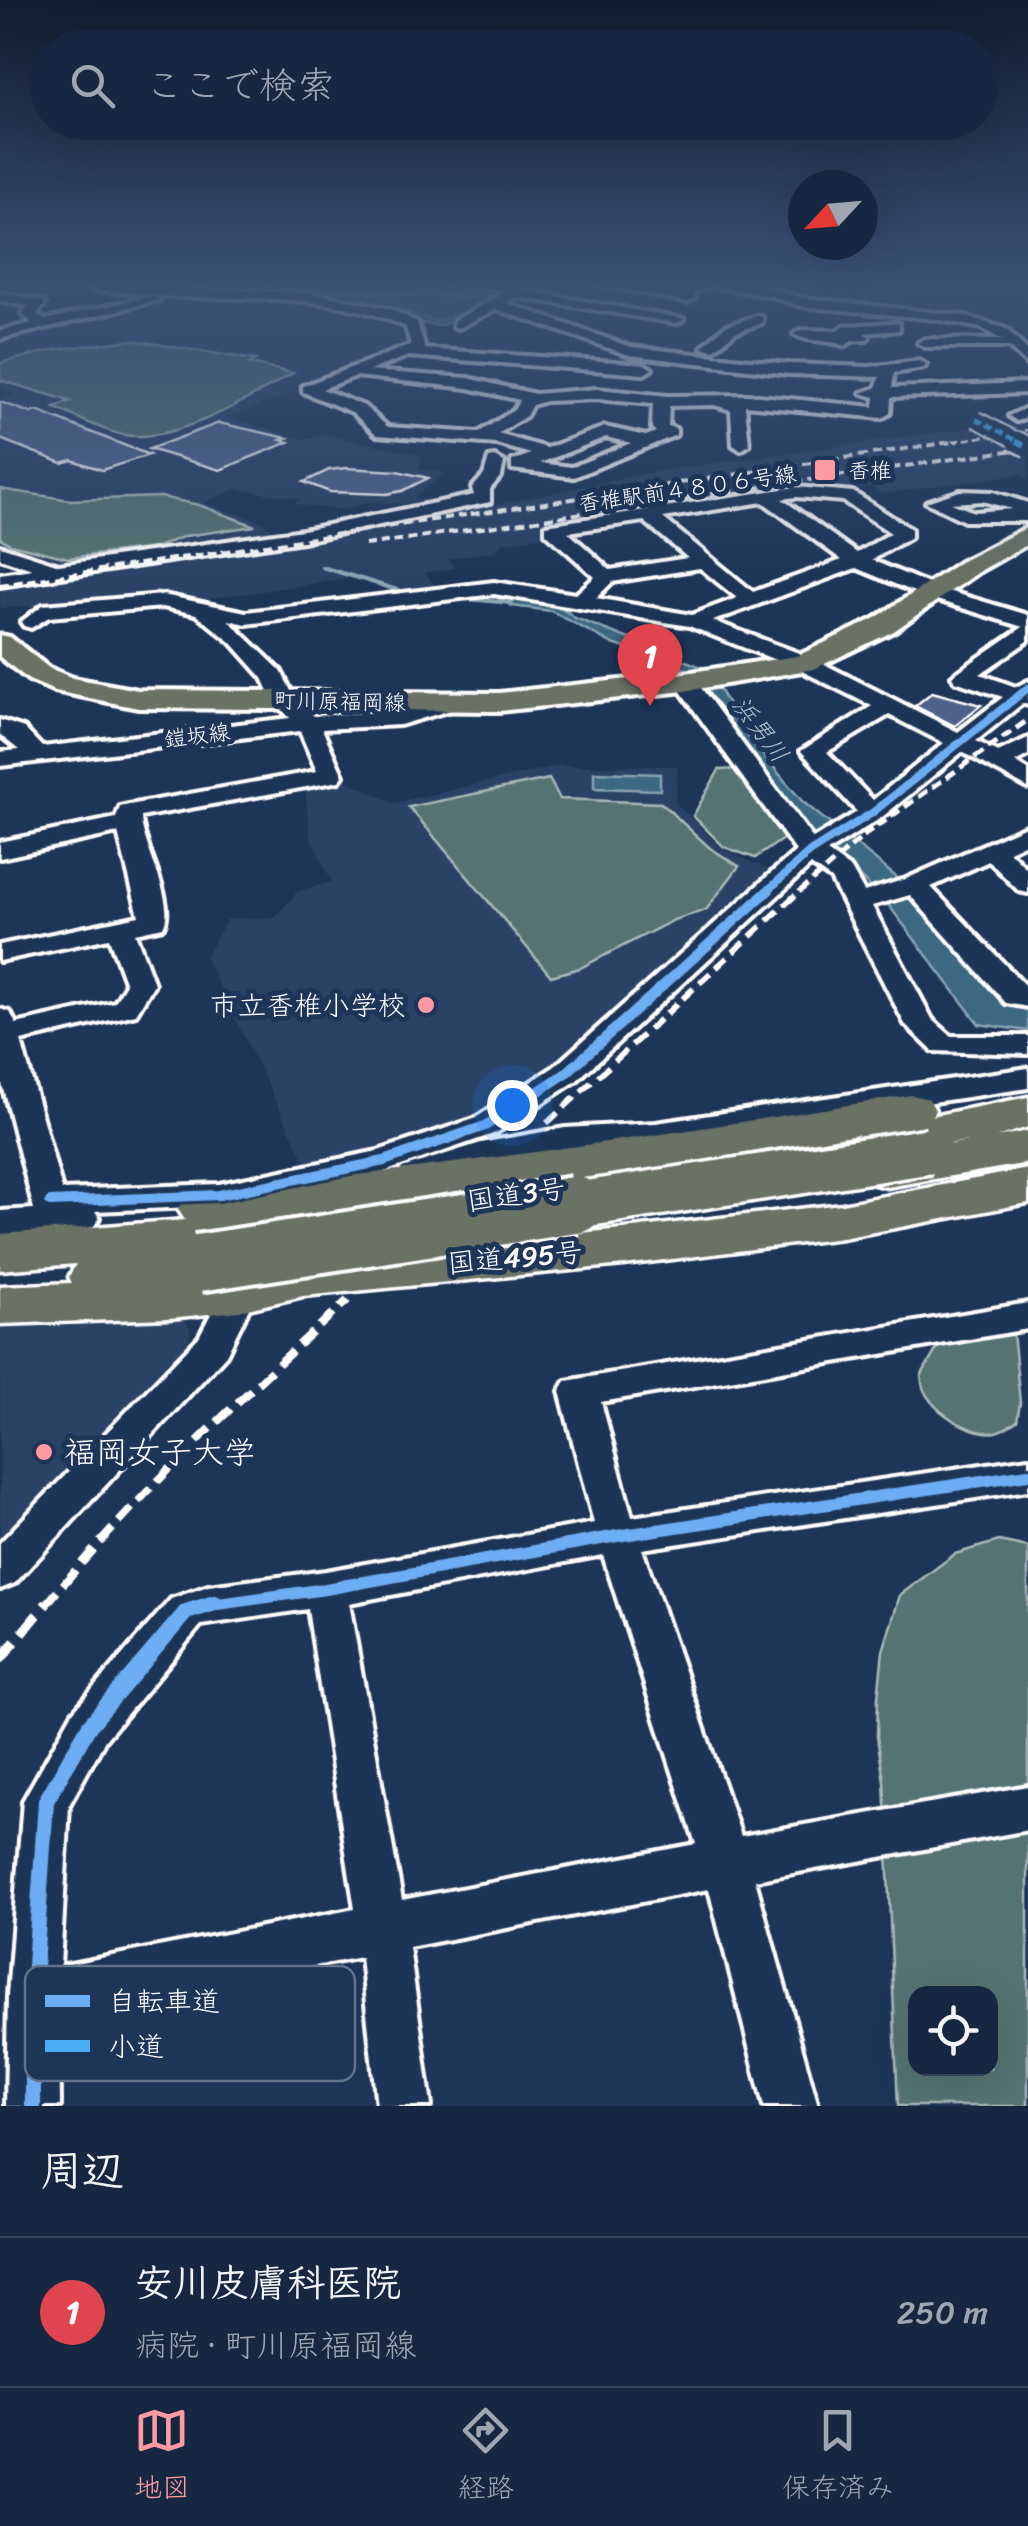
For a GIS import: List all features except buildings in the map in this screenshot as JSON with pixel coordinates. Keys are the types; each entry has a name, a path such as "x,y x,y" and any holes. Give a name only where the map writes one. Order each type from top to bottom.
{"highway":[{"path":"185,1225 342,1196 1028,1095"},
{"name":"国道3号","path":"30,1236 185,1225 586,1185 993,1122 1028,1112"},
{"path":"0,1278 198,1263 925,1143 1028,1120"},
{"path":"30,1236 212,1240 925,1143 1028,1137"},
{"name":"国道3号","path":"0,1278 301,1267 1028,1146"},
{"path":"301,1267 817,1209 1028,1167"},
{"name":"国道495号","path":"0,1305 169,1299 239,1292 301,1267 624,1247 842,1222 1028,1186"}],"main road":[{"name":"町川原福岡線","path":"0,644 39,674 107,695 498,702 700,680 804,663 884,625 1028,534"}],"street":[{"path":"325,382 308,389 358,409 383,432 499,439 546,454"},
{"path":"459,382 533,398 597,394 882,413 886,382"},
{"path":"666,382 676,383"},
{"path":"846,391 996,390 1028,385"},
{"path":"479,438 520,413 533,398"},
{"path":"479,438 482,450 494,462 574,472 657,444 670,432 660,428 661,400"},
{"path":"718,400 739,407 742,445"},
{"path":"976,418 1028,447"},
{"path":"516,465 605,432 657,444"},
{"path":"0,580 278,539 452,507 484,498 481,488 492,476 494,462"},
{"name":"香椎駅前４８０６号線","path":"606,576 553,529 796,492 847,496 904,533 856,561"},
{"path":"767,497 856,561 931,592 1028,622"},
{"path":"1006,500 1028,512 980,520 948,510 1006,500"},
{"path":"648,516 752,601"},
{"path":"0,552 56,571"},
{"path":"581,602 606,576 705,561"},
{"path":"694,621 856,561"},
{"path":"31,622 43,611 163,600 246,618 494,588 694,621 804,663 1028,780"},
{"path":"0,953 153,921 152,904 128,823 130,812 331,776 308,722 284,700 273,676 238,638 200,609"},
{"path":"1024,694 962,676 1028,632"},
{"path":"700,680 810,852 842,875 920,1024 944,1045 1028,1045"},
{"path":"0,1223 30,1236 384,1160 485,1126 577,1064 810,852 872,813 1024,694"},
{"name":"鎧坂線","path":"0,759 308,722 400,718 452,702"},
{"path":"872,813 813,751 889,706"},
{"path":"0,727 16,733 36,754"},
{"path":"999,762 1028,746"},
{"path":"0,850 128,823"},
{"path":"857,902 914,885 1028,833"},
{"path":"993,850 1028,885"},
{"path":"914,885 1016,997 1028,998"},
{"path":"30,1236 2,1027 126,1008 140,984 120,928"},
{"path":"185,1225 382,1187 481,1154 565,1138 656,1132 1028,1078"},
{"path":"0,1571 213,1345 239,1292"},
{"path":"791,2106 726,1862 616,1536 579,1391 1028,1316"},
{"path":"35,1966 46,1801 89,1726 186,1612 208,1604 326,1590 616,1536 1028,1474"},
{"path":"326,1590 382,1927 404,2106"},
{"path":"185,1966 1028,1808"},
{"path":"32,2081 32,2106"}],"shaded area":[{"path":"0,382 319,382 227,417 306,440 323,434 421,456 420,469 444,473 414,498 453,504 439,507 371,501 344,510 308,506 295,503 301,499 237,489 203,503 260,521 271,528 273,536 65,566 0,546 0,401 17,394 0,389"},
{"path":"1028,420 1028,480 1019,474 881,494 871,487 840,491 833,487 502,543 496,551 448,559 455,568 425,573 442,594 420,597 357,577 186,602 0,608 0,581 460,512 659,471"},
{"path":"486,592 557,607 575,618 707,669 747,736 803,802 900,880 1028,999 1028,1031 979,1024 890,907 856,873 813,843 717,715 705,685 692,671 613,644 551,611 512,606"},
{"name":"市立香椎小学校","path":"556,766 678,766 675,802 722,849 774,872 569,1054 502,1102 415,1141 319,1166 306,1163 205,957 227,919 274,918 298,891 332,882 311,839 305,790 344,779 394,803"},
{"path":"594,772 660,774 660,790 594,788"},
{"name":"福岡女子大学","path":"171,1316 184,1320 190,1328 189,1339 177,1359 0,1545 0,1328"}],"green space":[{"path":"8,382 277,382 209,418 140,436 95,426 55,408 70,401"},
{"path":"0,489 70,500 161,497 199,505 255,526 185,536 154,548 68,558 0,538"},
{"path":"737,769 786,837 755,858 724,847 693,816 719,770"},
{"path":"549,779 560,799 661,803 710,848 739,866 706,910 674,920 580,968 551,976 409,807"},
{"path":"1012,1322 1020,1403 1017,1421 996,1432 985,1432 947,1416 927,1396 922,1374 948,1330"},
{"path":"999,1541 1028,1547 1028,2106 898,2106 884,1781 877,1737 883,1651 900,1595 955,1554"}],"waterway":[{"path":"322,567 407,593"},
{"name":"浜男川","path":"454,598 512,603"}],"railway":[{"path":"941,443 1028,430"},
{"path":"0,585 958,441"},
{"path":"365,545 1028,448"},
{"path":"799,892 865,835 1028,720"},
{"path":"547,1123 801,890"},
{"path":"45,1606 191,1448 348,1300"},
{"path":"0,1660 47,1603"}],"marked path":[{"path":"976,419 1028,447"}],"cycle path":[{"path":"50,1202 219,1195 384,1161 485,1126 565,1074 810,852 872,813 1028,688"},
{"path":"35,1966 46,1801 89,1726 186,1612 208,1604 326,1589 617,1536 1028,1474"},
{"path":"33,2081 33,2106"}],"place":[{"name":"香椎","path":"825,470"},
{"name":"安川皮膚科医院","path":"650,706"},
{"name":"市立香椎小学校","path":"426,1005"},
{"name":"福岡女子大学","path":"44,1452"}]}
